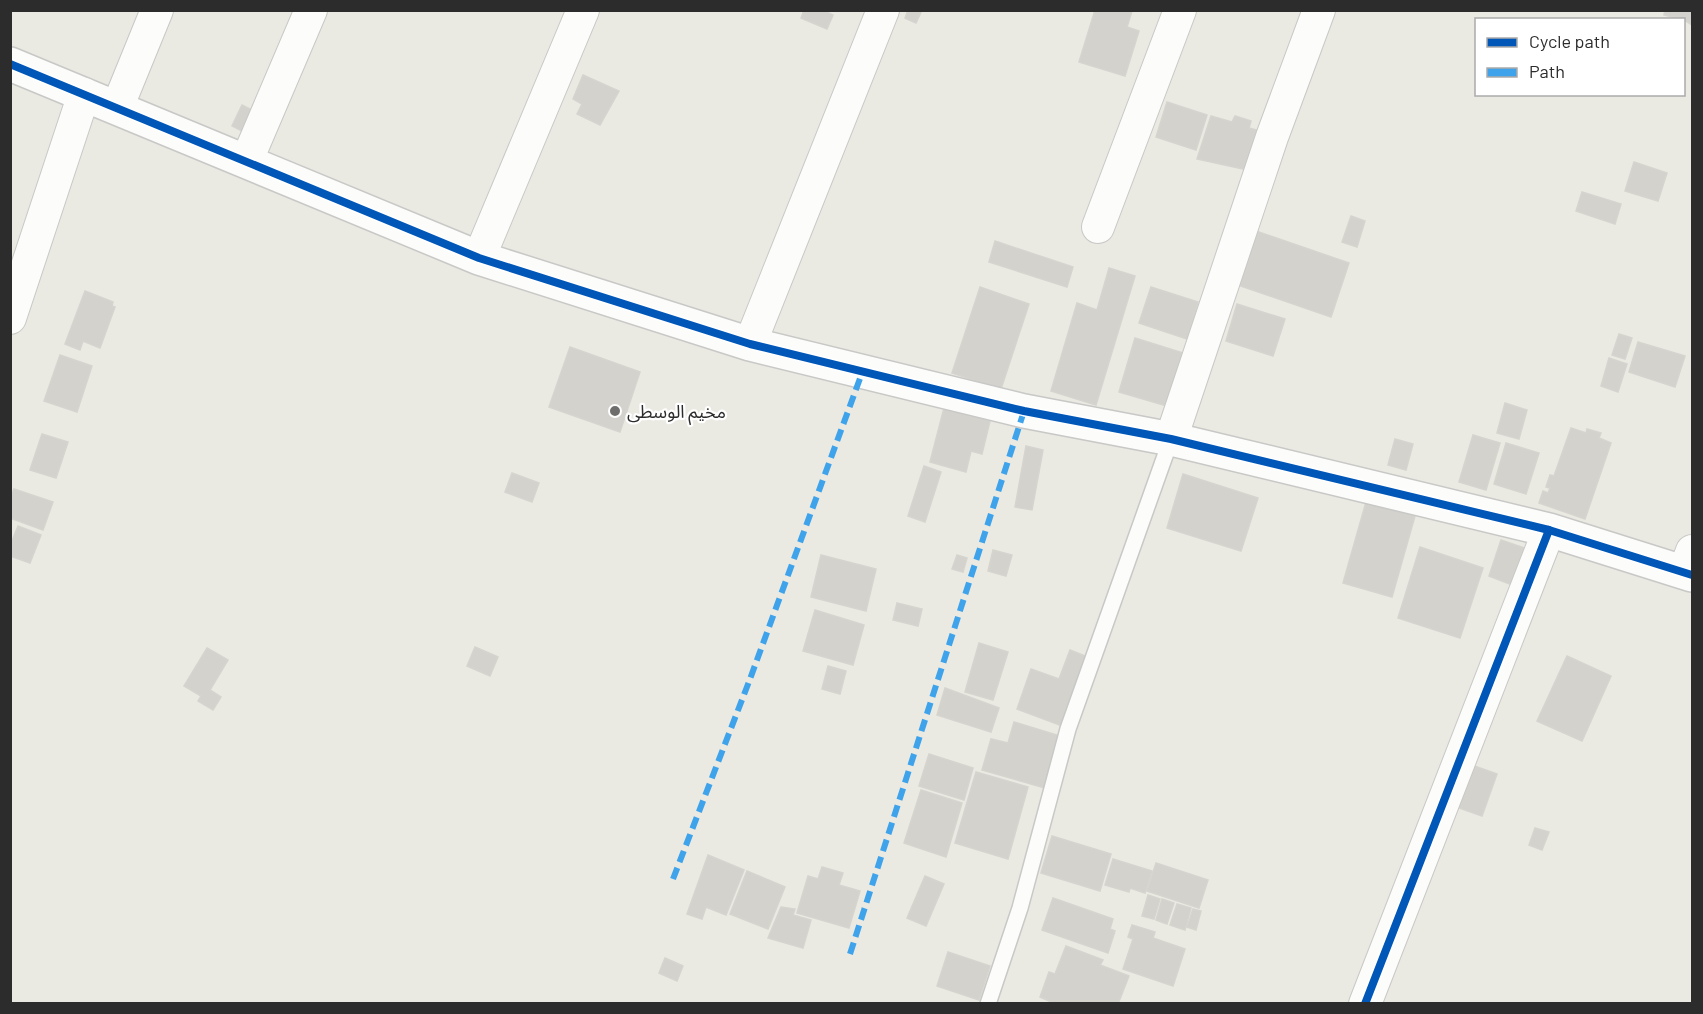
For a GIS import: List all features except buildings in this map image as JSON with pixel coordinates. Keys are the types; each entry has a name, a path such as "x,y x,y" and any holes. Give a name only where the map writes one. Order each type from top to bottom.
{"street":[{"path":"117,108 157,10"},
{"path":"247,160 311,10"},
{"path":"479,258 584,10"},
{"path":"750,344 883,10"},
{"path":"1098,227 1180,10"},
{"path":"1171,439 1272,137 1319,10"},
{"path":"10,64 247,160 479,258 750,344 1024,411 1171,439 1690,566"},
{"path":"10,318 84,94"},
{"path":"1365,1004 1549,530"}],"lane":[{"path":"988,1004 1020,908 1068,729 1171,439"}],"marked path":[{"path":"673,879 750,679 862,373"},
{"path":"850,954 1024,411"}],"cycle path":[{"path":"10,64 479,258 750,344 1024,411 1171,439 1549,530 1692,575"},
{"path":"1365,1004 1549,530"}],"place":[{"name":"مخيم الوسطى","path":"615,411"}]}
